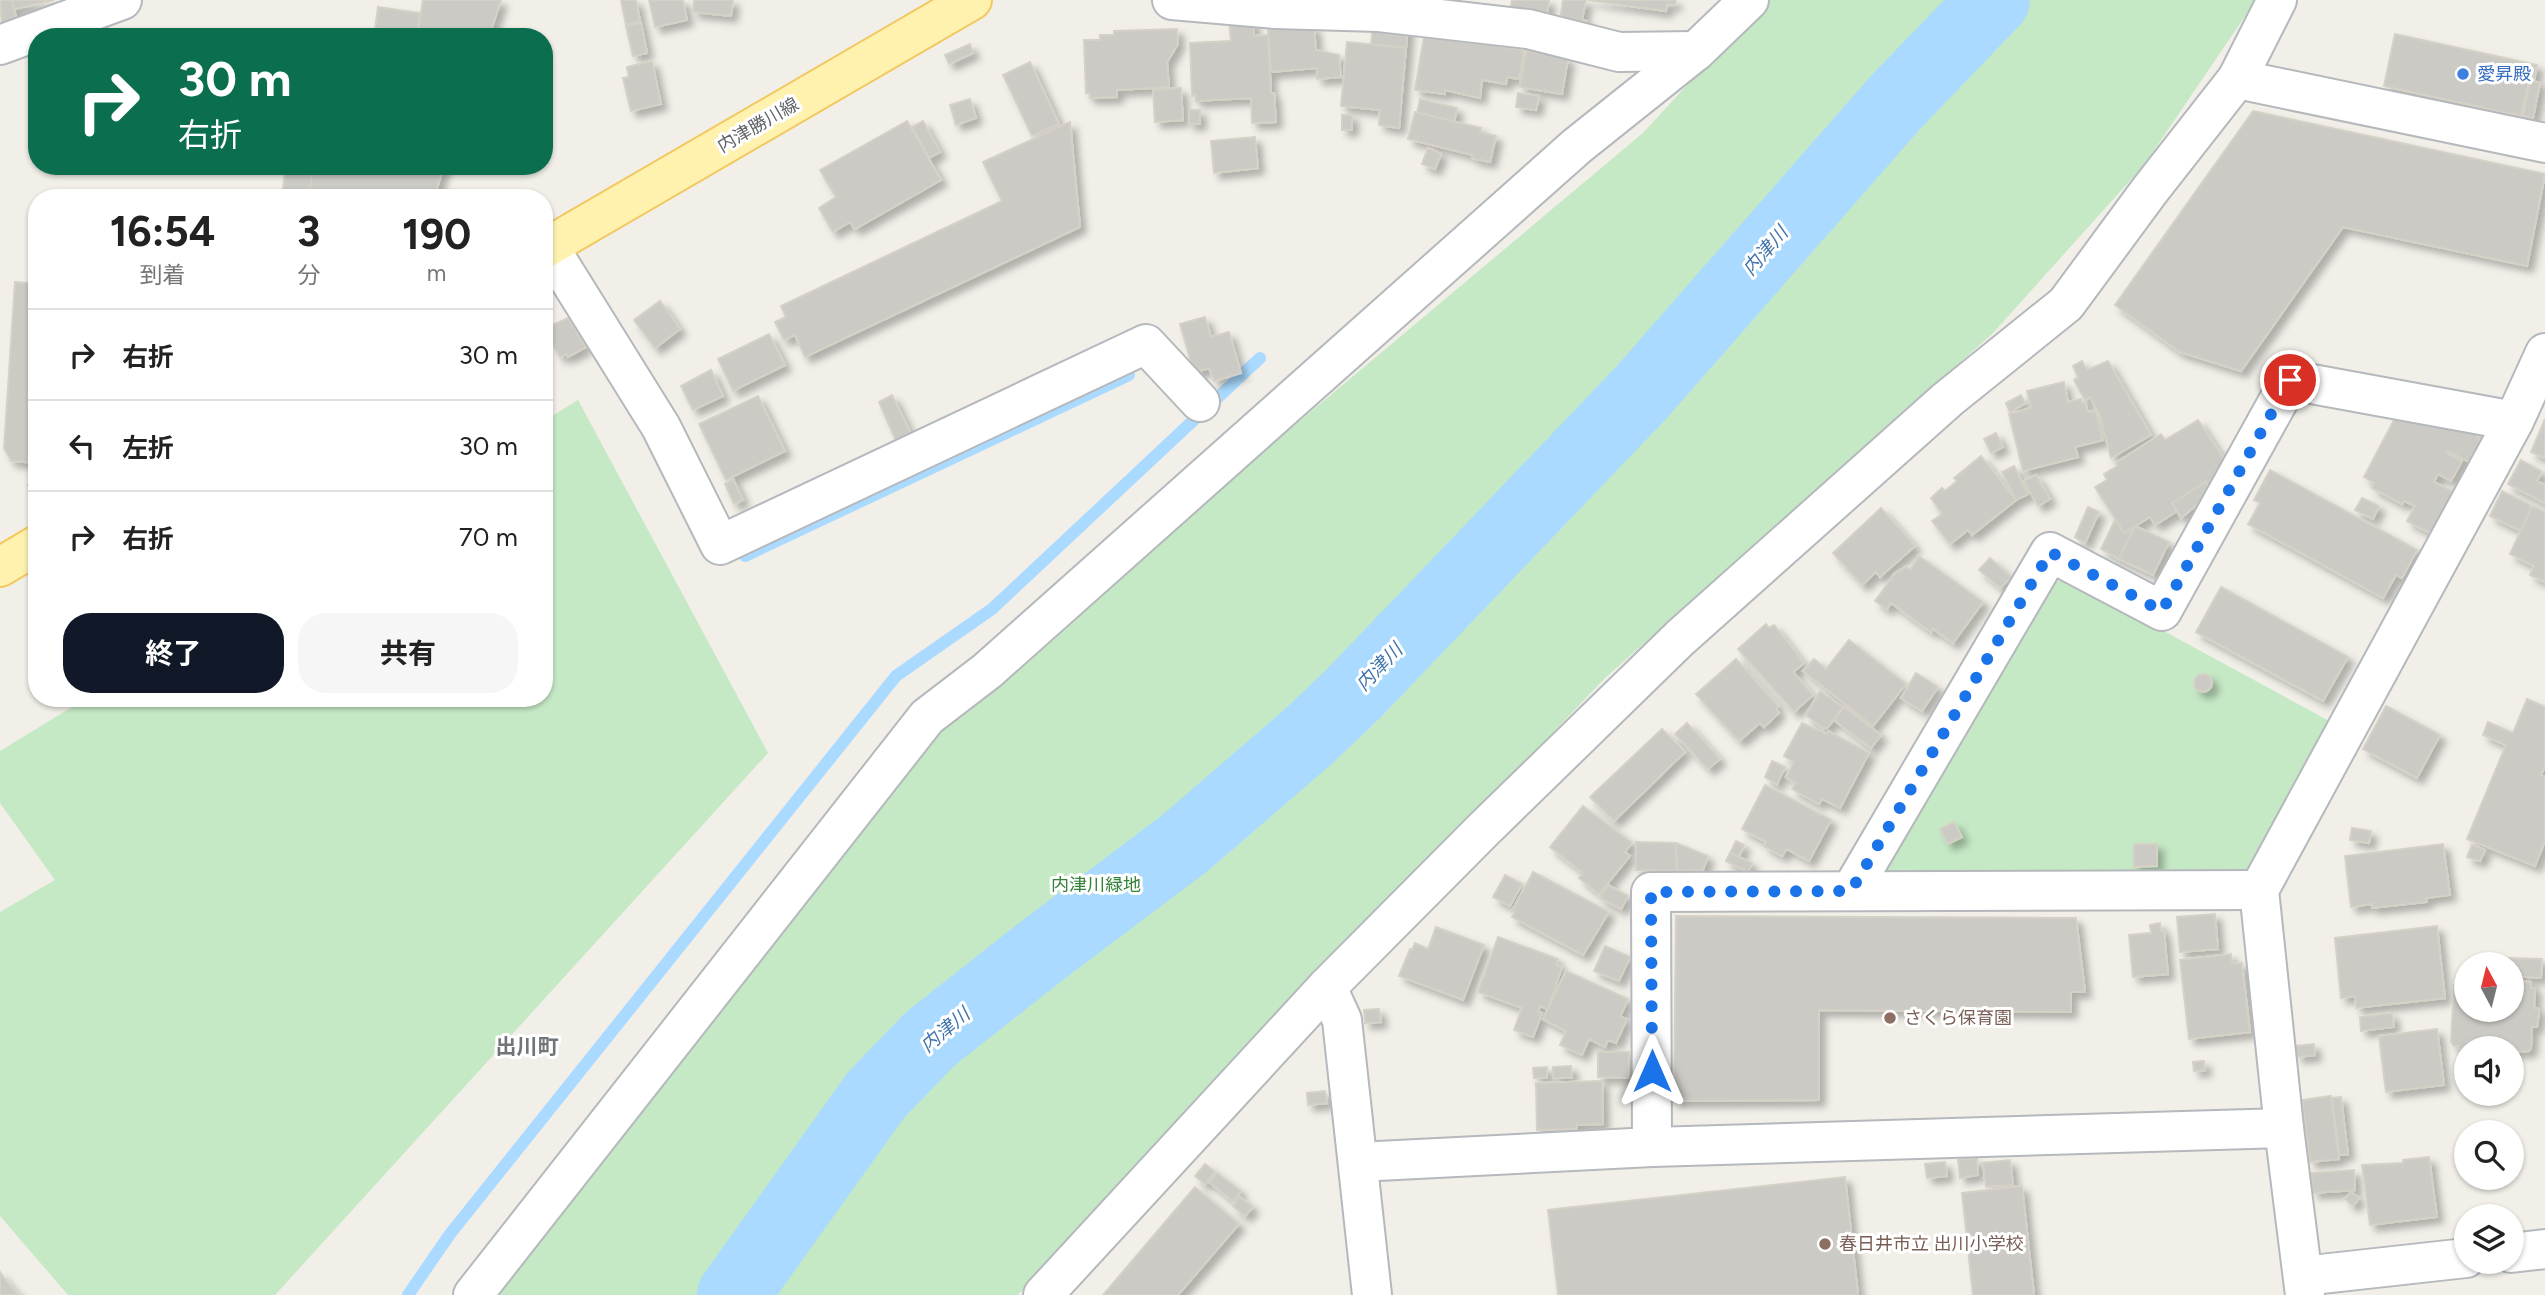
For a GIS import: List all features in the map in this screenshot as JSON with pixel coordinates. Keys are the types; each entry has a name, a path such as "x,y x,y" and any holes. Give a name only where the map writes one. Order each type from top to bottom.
{"main road":[{"name":"内津勝川線","path":"553,244 972,0"},
{"path":"0,567 28,550"}],"street":[{"path":"46,28 122,0"},
{"path":"1172,0 1275,9 1379,12 1528,29 1619,52 1696,51"},
{"path":"473,1295 927,717 987,671 1577,146 1696,51 1749,0"},
{"path":"1043,1295 1327,987 1679,638 1948,399 2066,304 2150,190 2237,79 2277,0"},
{"path":"0,45 28,35"},
{"path":"2237,79 2545,144"},
{"path":"553,259 661,427 720,545 1146,344 1200,402"},
{"path":"2454,1260 2304,1285 2284,1128 2259,890 2514,421 2545,353"},
{"path":"1851,891 2050,552 2162,611 2290,380 2514,421"},
{"path":"1652,1147 1651,892 2259,890"},
{"path":"1327,987 1342,1020 1372,1295"},
{"path":"1358,1162 1652,1147 2284,1128"},
{"path":"2524,1252 2545,1250"}],"green space":[{"name":"内津川緑地","path":"1765,0 2256,0 2144,165 1993,333 1605,678 1018,1295 489,1295 935,727 1643,133"},
{"path":"578,400 768,753 275,1295 68,1295 0,1216 0,912 55,880 0,803 0,751 72,707 553,707 553,415"},
{"path":"2068,579 2331,722 2253,866 2236,875 1889,872 1881,857 2051,583"}],"building":[{"path":"0,0 12,0 17,21 2,25"},
{"path":"12,0 54,0 14,9"},
{"path":"423,0 501,0 492,28 418,28"},
{"path":"621,0 636,0 640,21 626,25"},
{"path":"649,0 683,0 687,20 655,27"},
{"path":"694,0 733,0 731,16 693,12"},
{"path":"1512,0 1549,0 1546,22 1510,11"},
{"path":"1563,0 1586,0 1582,20 1587,21 1586,31 1559,27"},
{"path":"1588,0 1676,0 1675,5 1667,4 1666,11"},
{"path":"378,7 420,13 418,28 375,28"},
{"path":"1253,20 1254,36 1268,35 1271,93 1274,93 1276,122 1252,123 1251,98 1196,101 1196,95 1192,96 1190,43 1231,41 1229,21"},
{"path":"641,23 647,53 633,56 626,26"},
{"path":"1373,24 1408,27 1406,48 1371,45"},
{"path":"1314,26 1316,50 1339,55 1341,77 1317,79 1317,68 1271,72 1268,30"},
{"path":"1177,29 1178,44 1167,62 1169,87 1117,90 1117,97 1090,98 1090,93 1086,93 1084,40 1100,40 1100,35 1114,35 1114,31"},
{"path":"2395,34 2537,65 2534,81 2529,80 2521,116 2384,86"},
{"path":"1424,36 1473,43 1474,37 1492,40 1491,45 1524,50 1519,79 1507,77 1506,84 1482,80 1480,98 1445,90 1445,94 1415,90"},
{"path":"1347,42 1406,48 1399,128 1379,125 1380,110 1341,106"},
{"path":"970,44 973,53 949,64 945,55"},
{"path":"1526,51 1568,58 1562,94 1520,87"},
{"path":"652,61 661,104 631,111 623,78 629,77 627,67"},
{"path":"1030,62 1059,124 1032,136 1003,75"},
{"path":"2530,80 2540,83 2533,118 2523,116"},
{"path":"1181,88 1183,120 1155,122 1153,90"},
{"path":"1518,93 1539,96 1536,110 1516,107"},
{"path":"970,99 976,118 956,125 950,105"},
{"path":"1420,99 1457,108 1454,122 1417,113"},
{"path":"1189,110 1200,110 1200,124 1189,124"},
{"path":"2253,111 2545,174 2527,266 2343,227 2241,371 2180,352 2115,305"},
{"path":"1415,112 1481,128 1480,132 1496,136 1490,162 1472,158 1473,155 1408,139"},
{"path":"1342,115 1352,115 1352,130 1342,130"},
{"path":"907,121 941,180 855,229 850,222 833,232 819,208 836,197 820,170"},
{"path":"923,121 940,152 929,158 912,127"},
{"path":"1070,122 1080,227 805,357 795,335 784,340 775,322 786,317 781,306 1002,201 983,162"},
{"path":"1255,137 1258,168 1214,173 1211,141"},
{"path":"1428,148 1441,154 1435,169 1422,164"},
{"path":"285,175 312,175 310,189 283,189"},
{"path":"312,175 441,175 437,189 310,189"},
{"path":"15,282 28,283 28,462 11,461 4,448"},
{"path":"660,301 680,329 655,348 634,320"},
{"path":"1205,317 1211,337 1229,332 1241,373 1214,381 1209,368 1194,373 1180,324"},
{"path":"568,318 586,347 568,357 567,354 560,357 553,345 553,325"},
{"path":"769,334 785,365 733,391 718,359"},
{"path":"2082,361 2087,370 2108,361 2151,435 2111,458 2099,413 2090,397 2085,400 2074,380 2078,377 2073,366"},
{"path":"711,370 723,396 693,410 681,386"},
{"path":"2064,382 2068,402 2081,399 2088,412 2096,411 2103,440 2075,447 2078,457 2023,471 2009,414 2031,408 2027,391"},
{"path":"892,395 911,434 896,441 879,402"},
{"path":"2021,395 2025,403 2010,412 2006,403"},
{"path":"758,396 785,451 726,480 699,424"},
{"path":"2396,416 2475,431 2481,446 2471,463 2448,451 2447,453 2462,461 2451,481 2438,474 2434,482 2454,492 2432,534 2407,521 2415,506 2404,501 2402,504 2372,488 2374,483 2364,477"},
{"path":"2545,419 2545,458 2531,452"},
{"path":"2198,420 2228,465 2217,473 2220,478 2208,486 2206,482 2172,503 2177,511 2155,525 2150,517 2124,533 2095,487 2107,480 2104,474 2117,466 2116,463 2161,434 2165,440"},
{"path":"1996,433 2003,447 1991,453 1984,439"},
{"path":"1981,456 2016,500 1972,535 1968,530 1950,544 1932,521 1942,514 1931,498 1942,488 1945,491 1957,481 1954,478"},
{"path":"2521,460 2542,472 2537,481 2545,485 2545,503 2508,484"},
{"path":"2014,466 2028,494 2016,500 2002,472"},
{"path":"2270,470 2417,550 2402,578 2396,575 2383,598 2248,524 2260,503 2254,500"},
{"path":"2036,475 2050,499 2038,506 2024,481"},
{"path":"733,479 743,500 734,504 725,484"},
{"path":"2206,482 2208,486 2199,503 2181,518 2172,503"},
{"path":"2502,491 2532,506 2521,531 2490,516"},
{"path":"2362,498 2379,506 2373,519 2355,510"},
{"path":"2532,506 2545,512 2545,582 2530,575 2534,566 2510,554"},
{"path":"2088,507 2099,512 2085,543 2075,537"},
{"path":"1881,508 1915,546 1880,577 1876,572 1862,585 1833,553"},
{"path":"2115,520 2124,533 2135,526 2119,559 2101,549"},
{"path":"2135,526 2169,542 2153,575 2119,559"},
{"path":"1919,556 1983,602 1953,643 1933,629 1931,632 1891,603 1887,609 1875,601 1895,573 1906,567 1910,570"},
{"path":"1990,558 2011,577 2000,588 1979,570"},
{"path":"2221,587 2348,657 2323,701 2196,632"},
{"path":"1766,624 1769,628 1774,625 1804,663 1793,672 1813,695 1794,712 1738,649"},
{"path":"1849,640 1906,684 1873,726 1803,671 1814,659 1826,669"},
{"path":"1736,659 1778,706 1776,709 1779,713 1764,727 1760,723 1739,741 1696,694"},
{"path":"1916,673 1938,687 1922,711 1901,698"},
{"path":"2199,674 2207,674 2212,683 2210,690 2199,692 2194,687 2194,679"},
{"path":"1820,691 1843,707 1824,729 1806,715"},
{"path":"2527,699 2545,707 2545,766 2541,775 2545,777 2545,841 2535,866 2467,839 2506,745 2483,735 2488,722 2513,733"},
{"path":"2386,706 2440,735 2417,778 2363,749"},
{"path":"1844,707 1881,735 1871,748 1834,720"},
{"path":"1687,723 1720,759 1708,769 1675,734"},
{"path":"1802,723 1827,734 1828,731 1869,753 1840,808 1822,799 1819,804 1792,789 1796,783 1786,777 1794,762 1784,756"},
{"path":"1662,729 1685,752 1614,821 1590,797"},
{"path":"1772,761 1785,767 1777,784 1765,777"},
{"path":"1765,785 1831,820 1809,861 1787,849 1782,856 1764,846 1766,842 1742,829"},
{"path":"1583,806 1632,843 1625,852 1630,856 1599,894 1579,878 1583,873 1550,847"},
{"path":"1954,822 1962,837 1948,844 1940,829"},
{"path":"2352,828 2371,831 2369,843 2350,840"},
{"path":"1736,841 1744,845 1739,857 1730,853"},
{"path":"1636,842 1676,843 1677,871 1636,870"},
{"path":"1676,843 1708,856 1703,870 1677,871"},
{"path":"2134,844 2157,844 2157,866 2134,867"},
{"path":"2443,844 2450,895 2426,898 2427,902 2372,908 2372,904 2351,907 2345,856"},
{"path":"2472,845 2485,850 2480,861 2467,857"},
{"path":"1730,853 1752,863 1748,872 1726,861"},
{"path":"1533,872 1609,912 1583,955 1512,917 1515,912 1512,911"},
{"path":"1505,875 1522,884 1510,906 1493,897"},
{"path":"1608,885 1628,896 1621,909 1600,898"},
{"path":"2215,914 2218,949 2180,952 2177,917"},
{"path":"1676,916 2076,918 2085,992 2071,992 2071,1012 1819,1010 1819,1100 1674,1101"},
{"path":"2160,923 2161,931 2164,931 2168,974 2133,977 2129,935 2151,933 2150,925"},
{"path":"2437,926 2445,998 2356,1008 2355,996 2341,998 2335,938"},
{"path":"1436,927 1484,945 1463,1000 1399,976 1410,949 1412,950 1415,943 1428,949"},
{"path":"1498,937 1558,959 1556,965 1562,967 1548,1009 1540,1006 1538,1012 1542,1013 1533,1037 1514,1030 1522,1008 1478,992"},
{"path":"1605,946 1630,957 1619,981 1594,971"},
{"path":"2231,954 2232,964 2242,963 2250,1032 2189,1039 2180,960"},
{"path":"2524,959 2542,959 2541,978 2524,977"},
{"path":"1566,971 1628,999 1620,1017 1627,1019 1616,1043 1608,1040 1605,1047 1589,1039 1582,1055 1560,1045 1566,1031 1543,1019"},
{"path":"2524,982 2531,982 2531,988 2535,988 2534,1008 2538,1008 2539,1013 2537,1027 2532,1027 2529,1051 2524,1051 2524,1036 2454,1036 2454,1046 2451,1042 2454,985 2454,1022 2524,1022"},
{"path":"1379,1009 1381,1022 1365,1023 1364,1010"},
{"path":"2392,1013 2394,1027 2361,1031 2360,1017"},
{"path":"2437,1029 2444,1085 2386,1092 2379,1036"},
{"path":"2314,1044 2315,1055 2297,1057 2296,1046"},
{"path":"1598,1052 1629,1052 1628,1078 1598,1077"},
{"path":"2204,1061 2205,1070 2194,1071 2193,1062"},
{"path":"1571,1066 1572,1078 1553,1078 1553,1067"},
{"path":"1547,1067 1547,1078 1534,1078 1533,1068"},
{"path":"1602,1081 1603,1124 1577,1125 1577,1129 1537,1130 1536,1083"},
{"path":"1325,1091 1327,1103 1308,1105 1307,1093"},
{"path":"2331,1096 2339,1159 2310,1162 2302,1100"},
{"path":"2341,1097 2348,1154 2339,1155 2332,1098"},
{"path":"2429,1157 2437,1217 2370,1225 2362,1165 2403,1163 2403,1160"},
{"path":"1977,1158 1978,1175 1960,1178 1958,1160"},
{"path":"2010,1160 2013,1185 1986,1187 1983,1163"},
{"path":"1945,1162 1947,1176 1927,1178 1925,1164"},
{"path":"1205,1164 1215,1172 1205,1184 1195,1176"},
{"path":"2354,1170 2355,1190 2313,1193 2311,1173"},
{"path":"1217,1173 1241,1191 1233,1201 1209,1182"},
{"path":"1845,1177 1858,1295 1558,1295 1548,1210"},
{"path":"2022,1186 2034,1295 1973,1295 1962,1193"},
{"path":"1195,1187 1239,1224 1178,1295 1103,1295"},
{"path":"2351,1192 2359,1198 2353,1206 2345,1199"},
{"path":"1240,1197 1253,1207 1245,1216 1233,1206"},
{"path":"0,1272 7,1282 19,1295 0,1295"}],"waterway":[{"name":"内津川","path":"733,1295 876,1095 930,1039 1185,843 1310,735 1353,694 1641,393 1895,103 1994,0"},
{"path":"408,1295 450,1234 896,676 992,609 1260,358"},
{"path":"745,556 1129,375"}],"place":[{"name":"愛昇殿","path":"2463,74"},
{"name":"さくら保育園","path":"1890,1018"},
{"name":"春日井市立 出川小学校","path":"1825,1244"}],"district":[{"name":"出川町","path":"527,1046"}],"route":[{"path":"1652,1071 1651,892 1851,891 2050,552 2162,611 2290,380"}]}
